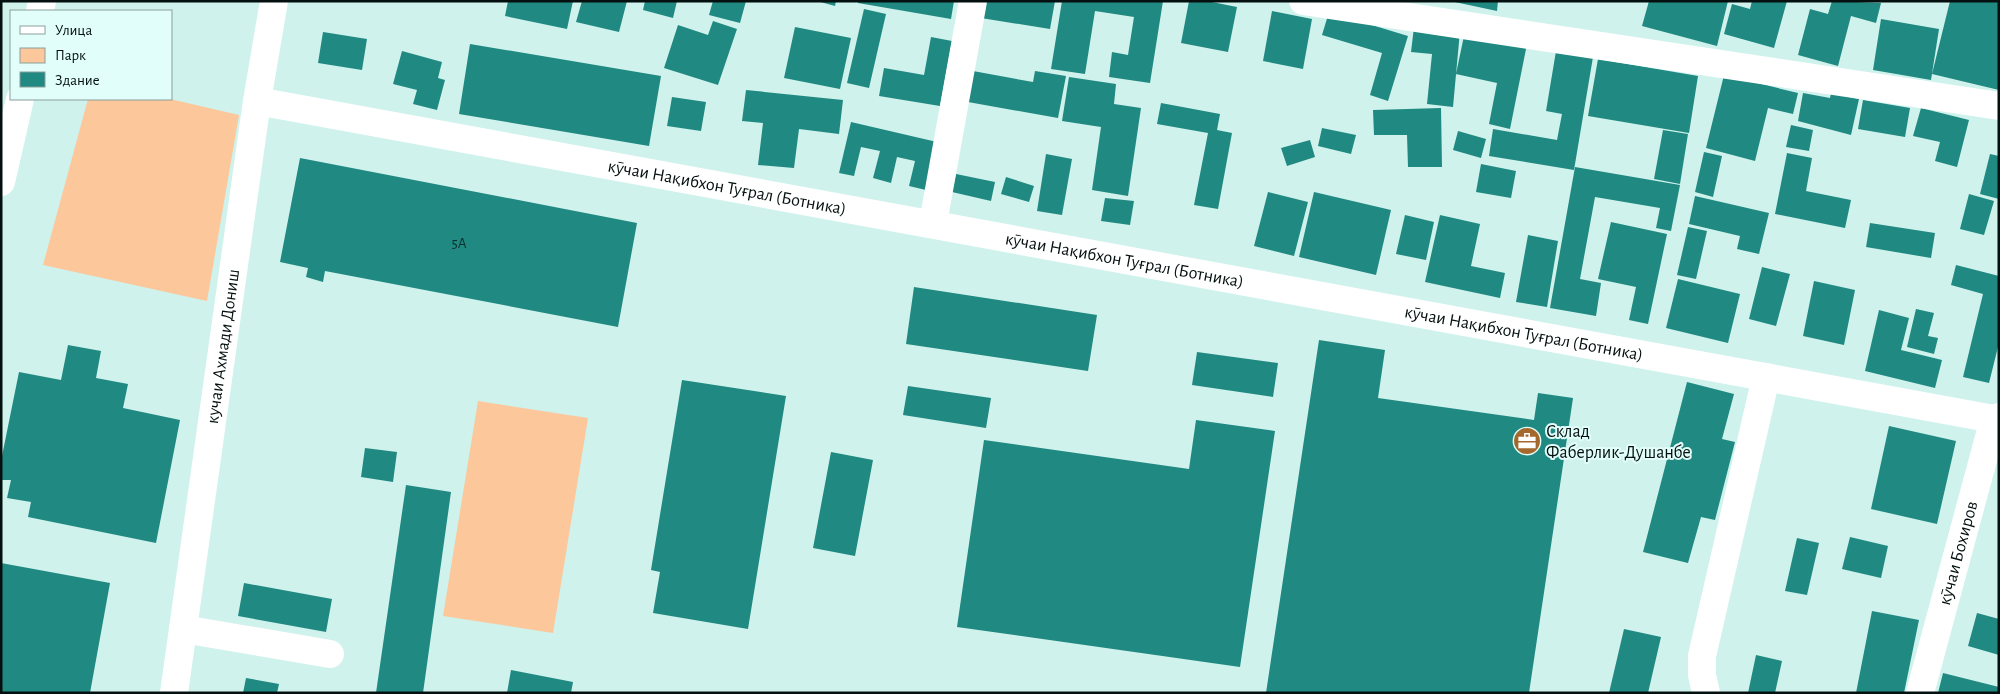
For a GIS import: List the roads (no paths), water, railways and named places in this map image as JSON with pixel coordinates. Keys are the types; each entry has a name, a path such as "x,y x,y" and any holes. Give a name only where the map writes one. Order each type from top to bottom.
{"street":[{"name":"кучаи Ахмади Дониш","path":"174,693 257,101 274,1"},
{"path":"933,223 973,1"},
{"path":"1303,1 1999,106"},
{"path":"2,175 20,100"},
{"name":"кӯчаи Нақибхон Туғрал (Ботника)","path":"257,101 1996,418"},
{"path":"1706,693 1702,675 1702,656 1766,377"},
{"name":"кӯчаи Бохиров","path":"1920,693 1996,418"},
{"path":"183,629 330,654"}],"place":[{"name":"Склад Фаберлик-Душанбе","path":"1527,441"}]}
